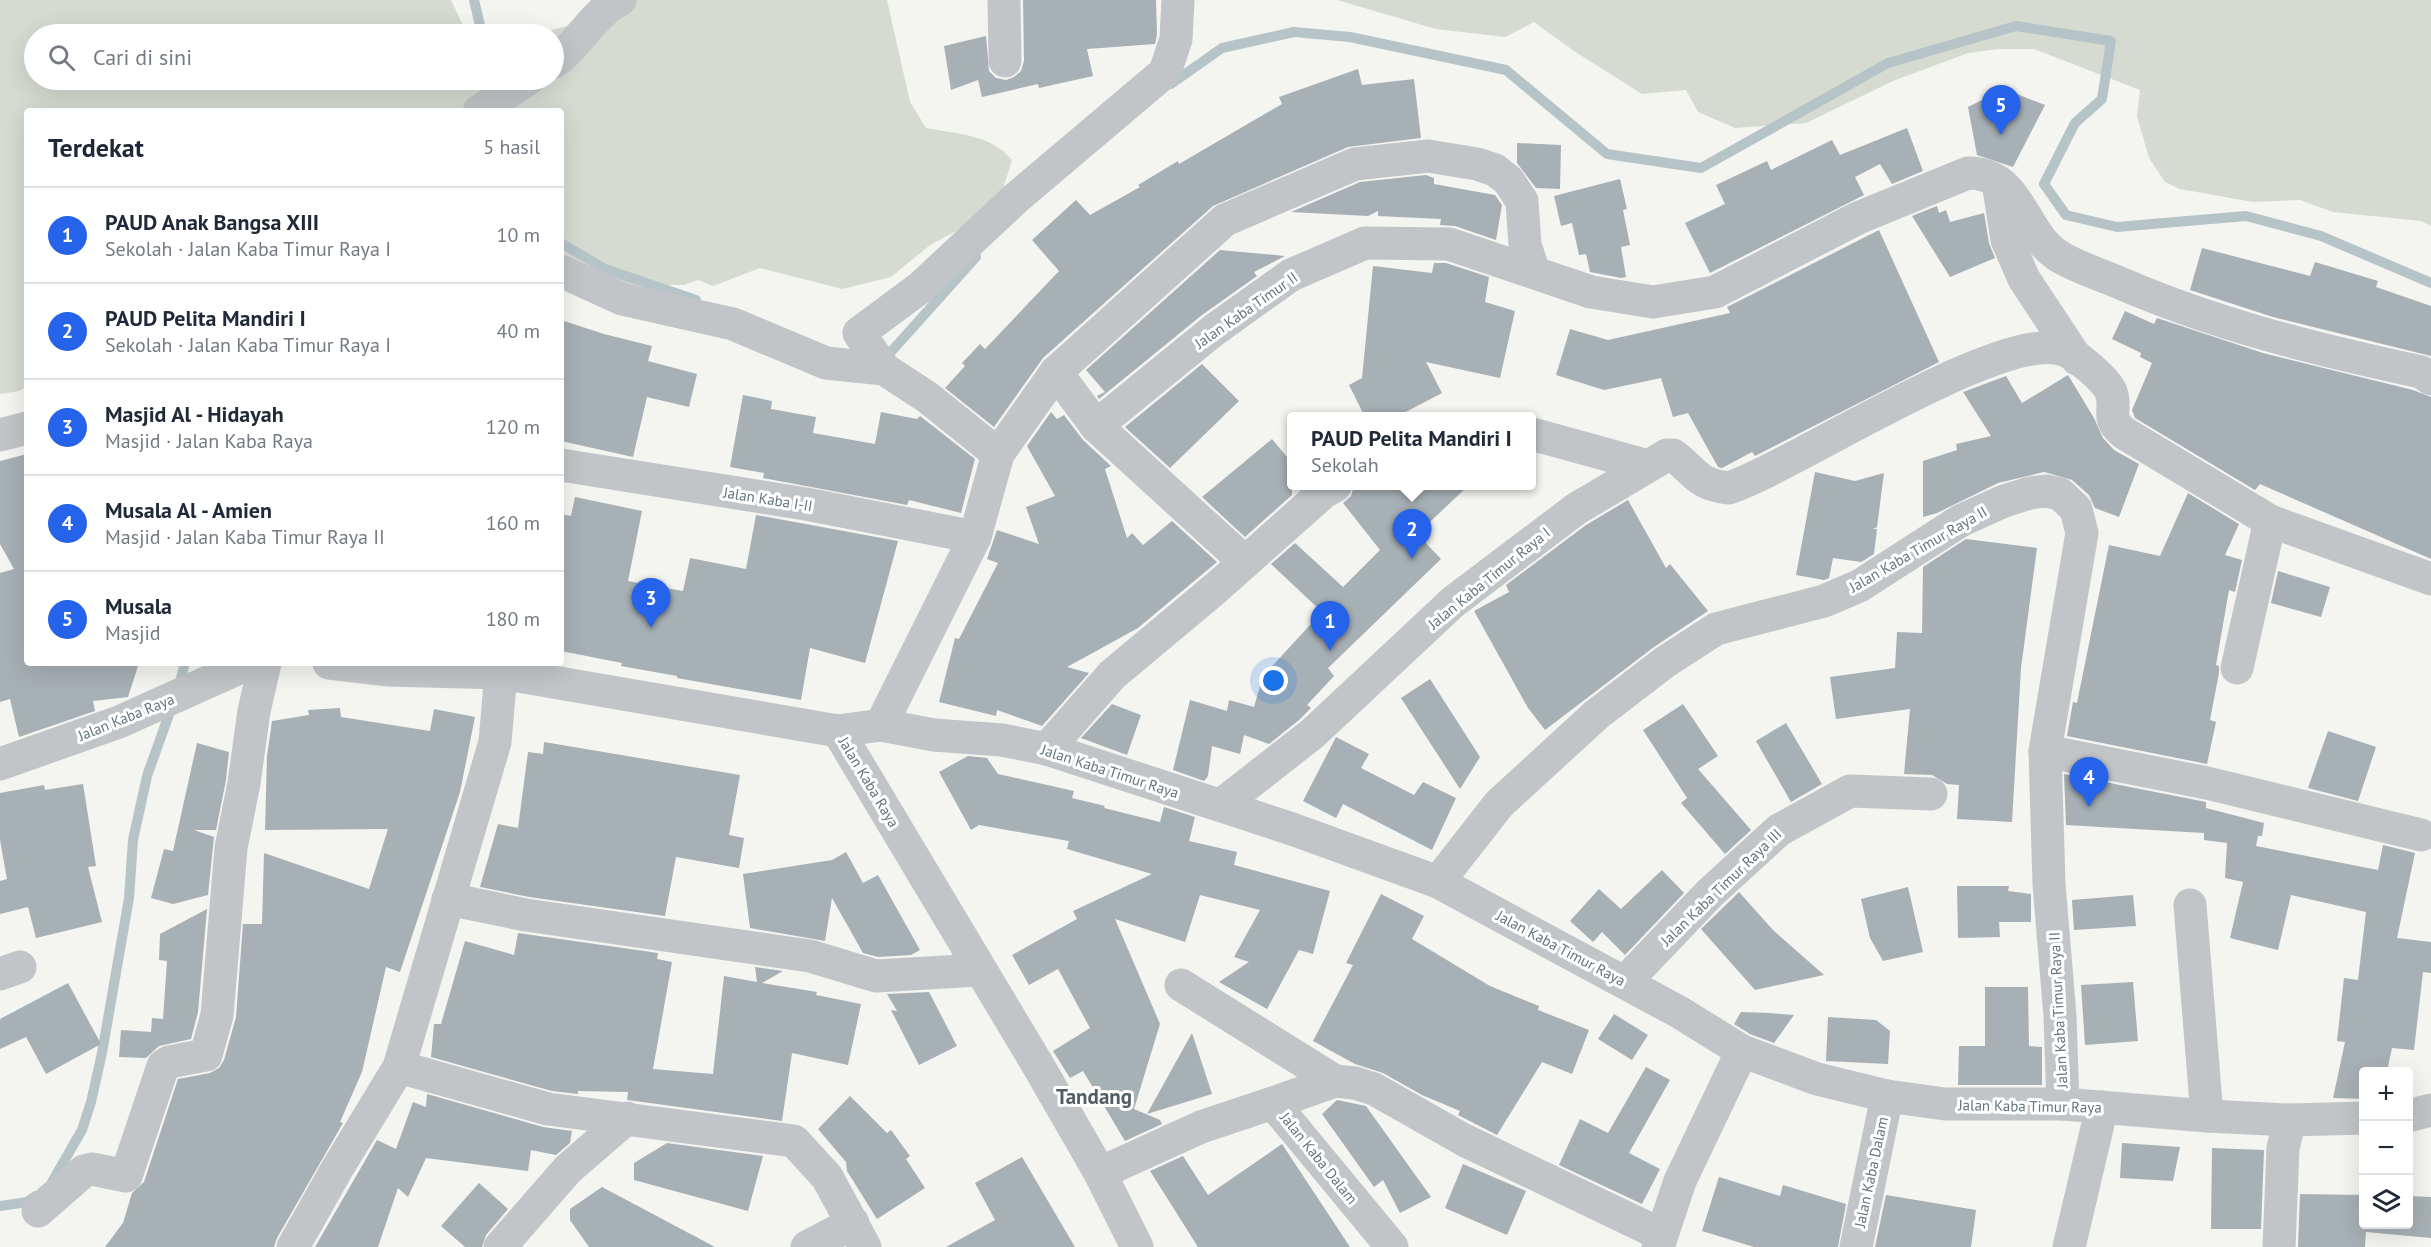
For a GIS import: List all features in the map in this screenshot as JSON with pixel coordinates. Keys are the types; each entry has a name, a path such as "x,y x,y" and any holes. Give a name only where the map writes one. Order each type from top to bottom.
{"street":[{"path":"564,53 606,7 620,0"},
{"path":"1004,0 1005,61"},
{"path":"998,454 878,360 859,333 921,287 1015,199 1165,72 1176,39 1178,0"},
{"path":"484,108 512,90"},
{"path":"881,726 975,537 998,454 1056,372 1225,220 1355,164 1428,156 1476,164 1495,170 1508,180 1522,201 1525,245 1534,272"},
{"name":"Jalan Kaba Timur II","path":"1096,426 1214,330 1291,275 1365,243 1449,244 1591,292 1653,302 1715,292 1858,218 1968,174 1983,173 1998,181"},
{"path":"1998,181 2007,240 2024,279 2077,359 2105,381 2111,391 2111,414 2114,423 2124,433 2270,521 2431,579"},
{"path":"1998,181 2042,240 2057,255 2175,306 2315,349 2421,372 2431,380"},
{"path":"564,272 622,299 732,324 826,363 878,360"},
{"name":"Jalan Kaba Timur Raya I","path":"1221,805 1312,734 1453,602 1576,509 1667,455 1673,455 1694,476 1710,486 1730,488 1966,371 2024,349 2065,350 2077,359"},
{"path":"1056,372 1096,426 1245,562"},
{"path":"0,435 24,429"},
{"path":"1536,435 1648,466"},
{"name":"Jalan Kaba I-II","path":"564,465 806,504 975,537"},
{"path":"1047,749 1112,675 1328,490"},
{"name":"Jalan Kaba Timur Raya II","path":"1438,882 1508,796 1596,715 1665,662 1716,629 1824,601 1859,586 1960,521 2004,501 2046,491 2060,494 2076,509 2082,533 2045,751 2049,884 2060,1017 2063,1104"},
{"path":"2237,668 2270,521"},
{"name":"Jalan Kaba Raya","path":"0,764 119,722 243,666"},
{"path":"38,1211 84,1171 92,1169 126,1176 163,1066 169,1062 203,1056 207,1052 217,1015 231,848 244,783 254,711 264,666"},
{"name":"Jalan Kaba Raya","path":"355,666 389,670 501,673 838,731 1100,1173 1137,1247"},
{"path":"293,1247 399,1067 495,742 501,673"},
{"name":"Jalan Kaba Timur Raya","path":"838,731 881,726 934,735 1002,740 1047,749 1128,778 1221,805 1438,882 1625,982 1742,1051 1817,1079 1887,1096 1945,1104 2063,1104 2290,1120 2359,1118"},
{"path":"2045,751 2207,783 2421,835"},
{"name":"Jalan Kaba Timur Raya III","path":"1625,982 1710,893 1779,830 1850,791 1931,794"},
{"path":"448,898 526,915 810,956 876,976 979,970"},
{"path":"2190,905 2208,1116"},
{"path":"1181,985 1335,1082"},
{"path":"1273,1103 1335,1082 1355,1083 1374,1089 1464,1140 1660,1241 1680,1181 1742,1051"},
{"path":"399,1067 548,1109 794,1141 827,1177 859,1235 807,1247"},
{"name":"Jalan Kaba Dalam","path":"1856,1247 1887,1096"},
{"name":"Jalan Kaba Dalam","path":"1100,1173 1201,1127 1273,1103 1392,1247"},
{"path":"2068,1247 2102,1107"},
{"path":"2413,1115 2431,1110"},
{"path":"500,1247 568,1169 627,1118"},
{"path":"2279,1247 2283,1149 2290,1120"}],"shaded area":[{"path":"0,0 451,0 462,24 24,24 24,90 564,90 564,27 608,15 615,0 887,0 910,102 926,128 983,140 1004,151 1012,160 1003,189 958,230 930,245 891,277 842,289 760,268 713,286 698,280 684,285 612,285 564,254 564,108 24,108 24,388 0,394"},
{"path":"1337,0 2431,0 2431,226 2421,221 2333,212 2300,200 2253,202 2180,189 2165,182 2149,158 2137,116 2140,90 2034,49 1999,49 1968,53 1893,81 1806,123 1735,128 1698,112 1686,90 1642,94 1574,51 1534,22 1505,37 1436,29"}],"building":[{"path":"1023,0 1156,0 1155,44 1087,49 1093,76 1039,88 1038,84 982,97 978,80 951,90 944,46 986,36 989,71 996,78 1006,80 1021,71 1024,61"},
{"path":"1358,69 1362,85 1414,79 1421,138 1348,147 1213,206 1043,358 994,427 945,388 965,366 962,363 980,344 985,349 1059,271 1032,240 1076,200 1090,215 1140,187 1138,185 1178,161 1179,164 1282,104 1279,97"},
{"path":"2004,89 2045,105 2013,167 1977,155 1968,107"},
{"path":"1907,128 1923,171 1892,184 1880,164 1855,177 1864,195 1710,273 1685,223 1725,204 1716,185 1767,161 1771,170 1832,140 1840,155"},
{"path":"1517,143 1561,145 1560,189 1536,188 1517,163"},
{"path":"1426,175 1434,178 1434,184 1495,195 1502,205 1496,240 1455,226 1440,225 1441,219 1378,216 1378,211 1368,216 1291,212 1360,182"},
{"path":"1620,179 1627,209 1623,210 1630,245 1621,247 1626,277 1621,278 1590,272 1586,254 1579,255 1572,223 1561,226 1554,196"},
{"path":"1937,206 1939,213 1946,210 1950,222 1984,213 1989,243 1995,258 1950,277 1912,216"},
{"path":"1879,230 1939,362 1755,456 1752,452 1722,468 1718,467 1688,413 1673,417 1661,378 1604,390 1556,375 1570,329 1608,340 1730,313 1727,307"},
{"path":"2202,248 2310,276 2315,262 2378,281 2376,287 2431,306 2431,356 2273,317 2190,290"},
{"path":"1220,250 1285,256 1254,272 1257,276 1202,315 1099,399 1097,396 1105,392 1086,370"},
{"path":"1434,263 1446,263 1489,277 1485,302 1515,311 1500,378 1426,362 1442,393 1406,412 1362,412 1349,385 1362,378 1373,266 1432,273"},
{"path":"2125,311 2154,324 2157,318 2263,353 2413,390 2431,397 2431,559 2260,484 2255,490 2135,418 2132,410 2152,363 2140,357 2141,353 2112,339"},
{"path":"564,321 652,346 648,361 697,374 689,407 647,397 633,457 564,442"},
{"path":"1202,364 1239,401 1170,468 1125,427"},
{"path":"2068,375 2094,418 2103,438 2114,450 2139,464 2119,517 2095,508 2089,495 2072,480 2044,472 1998,483 1937,513 1923,517 1923,461 1957,450 1956,444 1991,436 1963,392 2006,376 2022,403"},
{"path":"743,395 772,401 771,409 816,417 813,433 875,444 881,412 917,419 920,416 975,459 961,513 909,500 907,505 763,478 764,473 730,467"},
{"path":"1051,412 1057,419 1064,415 1083,440 1111,466 1105,469 1127,538 1132,533 1143,545 1172,521 1217,562 1138,628 1067,667 1089,673 1042,726 997,710 996,716 939,702 955,638 959,639 998,563 987,559 997,530 1039,544 1026,507 1055,496 1027,446"},
{"path":"1272,439 1287,457 1287,490 1292,490 1292,495 1245,537 1202,497"},
{"path":"24,455 24,666 138,666 128,697 93,701 95,711 19,737 10,699 0,702 0,573 14,569 0,544 0,461"},
{"path":"1815,472 1855,481 1884,473 1877,527 1873,529 1877,529 1874,554 1861,562 1833,558 1829,578 1824,580 1796,575"},
{"path":"1353,490 1464,490 1417,534 1441,559 1328,668 1334,676 1307,705 1311,708 1299,720 1269,744 1244,735 1240,754 1212,746 1208,776 1204,781 1173,770 1190,700 1227,711 1229,700 1254,707 1263,676 1322,612 1271,564 1295,543 1343,587 1380,550 1343,503 1351,496"},
{"path":"2188,493 2239,524 2225,555 2242,560 2235,592 2229,590 2216,665 2219,666 2219,673 2210,720 2216,722 2207,764 2067,736 2073,702 2077,703 2109,545 2160,556"},
{"path":"575,497 642,511 628,581 683,591 690,558 746,569 756,515 898,541 865,663 810,648 801,700 677,678 677,676 621,666 622,663 564,652 564,515 571,516"},
{"path":"1628,500 1666,568 1670,564 1708,611 1654,647 1545,730 1528,708 1474,611 1509,592 1506,585 1586,525"},
{"path":"1966,539 2037,548 2021,668 2012,822 1957,819 1959,785 1947,784 1932,775 1904,774 1910,709 1836,719 1830,677 1895,668 1897,632 1922,633 1923,567"},
{"path":"2278,571 2330,587 2321,617 2271,603"},
{"path":"1430,679 1480,757 1460,789 1401,698"},
{"path":"1112,704 1141,715 1127,755 1081,738"},
{"path":"1683,704 1718,756 1698,769 1751,830 1725,854 1681,803 1687,798 1643,730"},
{"path":"340,708 341,717 430,731 434,709 475,717 460,792 400,972 386,967 362,1072 340,1122 343,1123 274,1247 105,1247 123,1223 132,1193 144,1182 178,1079 210,1073 219,1068 224,1060 236,1017 243,924 262,924 264,853 369,889 388,829 265,830 267,756 272,721 309,715 308,710"},
{"path":"1786,723 1822,784 1791,802 1756,741"},
{"path":"2328,731 2376,747 2358,801 2308,788"},
{"path":"1336,737 1369,754 1361,768 1414,795 1423,782 1456,798 1432,850 1343,804 1336,818 1303,801"},
{"path":"544,742 740,775 729,835 744,838 739,868 676,857 665,916 529,897 480,887 498,824 518,828 528,752 543,754"},
{"path":"197,743 229,752 226,780 216,830 194,830 214,837 208,895 173,904 151,898 164,849 173,851"},
{"path":"968,756 987,758 998,774 1074,791 1072,798 1105,806 1104,808 1160,822 1164,807 1195,817 1189,841 1237,852 1234,865 1330,891 1313,954 1299,950 1267,1009 1219,982 1249,962 1234,957 1260,910 1200,895 1185,942 1115,919 1160,1024 1134,1109 1160,1120 1162,1124 1125,1141 1083,1071 1070,1078 1053,1051 1090,1028 1058,969 1029,985 1012,955 1077,919 1073,911 1152,874 1067,849 1069,841 979,825 971,830 939,772"},
{"path":"2064,774 2206,802 2206,808 2264,823 2262,836 2258,836 2256,846 2378,870 2383,845 2415,853 2397,938 2431,942 2431,973 2423,972 2414,1050 2392,1048 2388,1067 2359,1067 2359,1099 2333,1098 2345,1042 2337,1041 2344,978 2358,980 2366,912 2291,895 2278,950 2230,938 2243,882 2225,878 2227,843 2204,840 2204,833 2066,825"},
{"path":"83,784 96,866 88,867 102,922 36,938 28,907 0,914 0,881 7,879 0,840 0,793 44,785 45,790"},
{"path":"846,852 863,883 878,875 920,950 911,955 878,957 863,953 832,898 825,941 750,928 743,874 832,860"},
{"path":"1662,870 1684,893 1625,955 1602,932 1593,942 1570,921 1599,889 1621,909"},
{"path":"1957,886 2009,886 2008,891 2031,894 2031,922 1999,922 2000,937 1958,938"},
{"path":"1908,887 1923,952 1883,961 1870,938 1861,899"},
{"path":"1739,892 1773,930 1824,975 1755,990 1701,929"},
{"path":"1381,894 1424,916 1412,939 1490,986 1539,1006 1538,1010 1589,1030 1572,1074 1542,1062 1497,1135 1458,1115 1460,1111 1422,1095 1383,1073 1355,1064 1313,1041 1353,965 1346,963"},
{"path":"2133,895 2136,926 2074,930 2072,900"},
{"path":"207,909 198,1012 191,1039 159,1046 146,1058 119,1057 121,1030 151,1032 152,1018 163,1019 167,961 159,960 160,934"},
{"path":"518,933 658,953 657,959 672,962 653,1069 713,1074 724,976 757,982 755,967 783,971 762,983 817,992 816,995 861,1004 848,1065 792,1053 782,1121 627,1100 628,1092 578,1091 578,1094 552,1091 431,1057 434,1024 441,1024 465,941 514,955"},
{"path":"2133,982 2138,1041 2085,1045 2081,985"},
{"path":"68,983 101,1044 46,1074 26,1037 0,1049 0,1019"},
{"path":"1985,987 2028,987 2029,1046 2042,1047 2042,1085 1958,1085 1959,1046 1985,1046"},
{"path":"929,992 957,1046 919,1065 891,1010 897,1011 887,994"},
{"path":"1741,1012 1794,1015 1774,1043 1750,1034 1734,1024"},
{"path":"1614,1014 1648,1035 1632,1060 1598,1039"},
{"path":"1828,1017 1876,1020 1890,1031 1888,1064 1826,1061"},
{"path":"1192,1033 1212,1094 1147,1114"},
{"path":"1646,1067 1670,1080 1629,1153 1660,1169 1642,1204 1559,1165 1580,1119 1608,1133"},
{"path":"427,1094 543,1127 572,1131 570,1143 556,1155 531,1150 528,1171 426,1158 408,1197 398,1188 378,1247 315,1247 377,1140 396,1149 413,1102 426,1107"},
{"path":"850,1096 887,1133 891,1130 910,1156 906,1159 925,1188 877,1219 847,1171 846,1162 818,1129"},
{"path":"1337,1100 1366,1106 1431,1197 1400,1213 1383,1180 1374,1187 1322,1114"},
{"path":"667,1143 763,1156 748,1211 634,1180 634,1163"},
{"path":"2122,1143 2180,1147 2173,1181 2120,1178"},
{"path":"1282,1144 1350,1247 1198,1247 1150,1171 1183,1156 1208,1195"},
{"path":"2212,1148 2264,1150 2261,1229 2211,1229"},
{"path":"1022,1157 1075,1247 946,1247 995,1220 975,1183"},
{"path":"1463,1164 1526,1191 1507,1235 1445,1208"},
{"path":"1719,1177 1780,1196 1783,1185 1846,1204 1838,1247 1754,1247 1702,1231"},
{"path":"479,1183 508,1209 486,1235 482,1247 465,1247 441,1226"},
{"path":"602,1187 715,1247 589,1247 570,1220 570,1209"},
{"path":"2300,1194 2359,1195 2359,1229 2413,1229 2413,1196 2431,1197 2431,1238 2366,1232 2365,1247 2298,1247"},
{"path":"1886,1195 1976,1210 1971,1247 1875,1247"}],"waterway":[{"path":"474,0 480,24"},
{"path":"1171,84 1222,48 1294,32 1350,37 1506,70 1607,154 1701,168 1888,63 2016,26 2111,41 2102,99 2075,123 2044,184 2066,215 2117,227 2246,216 2321,236 2431,283"},
{"path":"564,245 605,269 696,300"},
{"path":"878,356 890,353 976,257"},
{"path":"178,689 184,666"},
{"path":"52,1182 82,1130 91,1102 102,1053 129,898 133,840 147,776 172,706"},
{"path":"0,1206 27,1202 36,1196"}],"place":[{"name":"Musala","path":"2001,135"},
{"name":"PAUD Pelita Mandiri I","path":"1412,559"},
{"name":"Masjid Al - Hidayah","path":"651,628"},
{"name":"PAUD Anak Bangsa XIII","path":"1330,651"},
{"name":"Musala Al - Amien","path":"2089,807"}],"district":[{"name":"Tandang","path":"1094,1096"}]}
